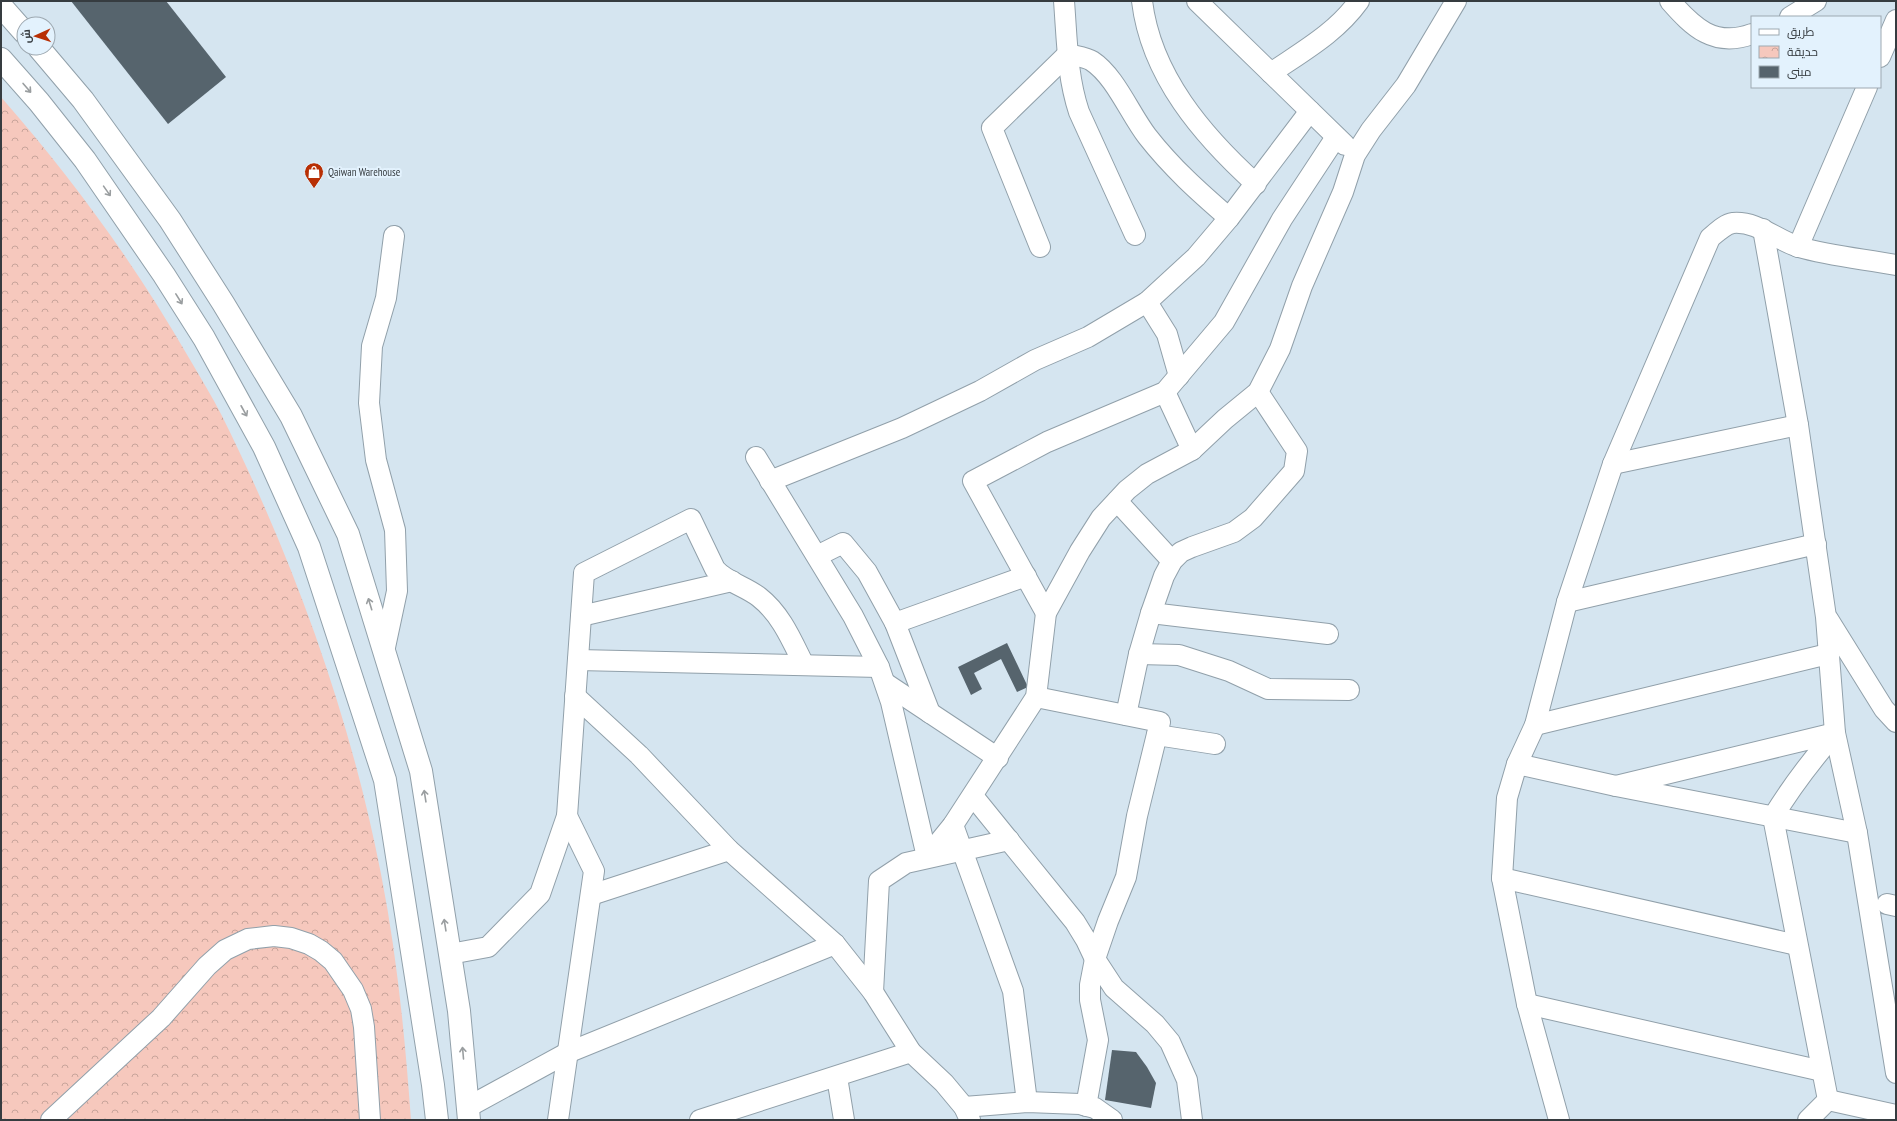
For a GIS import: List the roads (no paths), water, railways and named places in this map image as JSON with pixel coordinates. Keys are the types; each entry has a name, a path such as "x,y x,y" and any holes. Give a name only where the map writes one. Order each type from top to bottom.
{"main road":[{"path":"1,6 16,23"},
{"path":"45,56 83,100 170,220 223,303 291,416 348,534 421,770 459,1011 468,1114"},
{"path":"1,59 39,102 85,160 164,275 204,338 264,447 309,547 385,780 437,1120"},
{"path":"433,1086 465,1083"}],"street":[{"path":"1064,1 1069,76 1079,112 1135,235"},
{"path":"1142,1 1144,13 1154,45 1172,86 1183,103 1217,147 1256,184"},
{"path":"1197,1 1355,155"},
{"path":"1271,73 1332,31 1348,16 1359,1"},
{"path":"927,857 953,825 973,796 1036,697 1046,613 1080,551 1097,525 1127,490 1147,474 1192,450 1225,419 1258,392 1280,349 1302,286 1343,192 1355,155 1371,130 1406,85 1456,1"},
{"path":"1670,1 1684,17 1702,32 1715,38 1730,38 1751,34"},
{"path":"1792,16 1816,1"},
{"path":"1881,55 1896,20"},
{"path":"1068,54 1091,60 1103,72 1112,82 1140,127 1175,169 1195,189 1230,218"},
{"path":"1040,247 992,128 1068,54"},
{"path":"1798,247 1867,88"},
{"path":"770,481 902,428 973,394 1035,360 1088,337 1147,302 1196,257 1230,218 1310,112"},
{"path":"1046,613 973,481 1048,442 1165,392 1224,322 1282,219 1336,137"},
{"path":"1559,1120 1527,1004 1502,878 1507,798 1517,764 1535,725 1567,602 1613,464 1710,238 1720,230 1732,223 1746,224 1763,229 1798,247 1896,265"},
{"path":"1763,229 1798,425 1816,544 1826,617 1835,733 1857,833 1893,1033 1896,1073"},
{"path":"384,652 397,591 396,530 376,460 369,403 372,346 386,298 394,236"},
{"path":"1147,302 1167,334 1180,376"},
{"path":"1165,392 1192,450"},
{"path":"1126,715 1139,654 1151,613 1164,576 1172,562 1181,552 1234,532 1253,518 1294,471 1297,451 1258,392"},
{"path":"1613,464 1798,425"},
{"path":"756,457 853,616 882,675 891,702 927,857"},
{"path":"1117,501 1172,562"},
{"path":"450,954 488,947 540,894 567,816 584,573 691,519 715,569 720,575 748,589 770,606 785,629 804,665"},
{"path":"817,556 843,543 867,572 895,623 930,713"},
{"path":"1567,602 1816,544"},
{"path":"895,623 1026,576"},
{"path":"581,616 732,581"},
{"path":"1151,613 1328,634"},
{"path":"1826,617 1884,709 1896,722"},
{"path":"1139,654 1179,655 1229,671 1268,689 1349,690"},
{"path":"1535,725 1828,654"},
{"path":"578,660 804,665 882,675 930,713 998,758"},
{"path":"575,696 639,755 729,850 835,944 873,992 911,1052 944,1083 967,1113 1027,1102 1064,1112 1086,1106 1095,1108 1112,1120"},
{"path":"1036,697 1160,722 1137,816 1126,877 1108,921 1095,959 1090,985 1090,1000 1098,1040 1086,1106"},
{"path":"1616,786 1835,733"},
{"path":"1828,1100 1773,817 1793,785 1835,733"},
{"path":"1157,735 1215,744"},
{"path":"1517,764 1616,786 1857,833"},
{"path":"973,796 1075,922 1095,959 1114,988 1155,1024 1170,1042 1203,1120"},
{"path":"558,1120 594,871 567,816"},
{"path":"953,825 1013,991 1027,1102"},
{"path":"873,992 879,881 906,863 927,857 1009,840"},
{"path":"591,895 729,850"},
{"path":"1502,878 1797,945"},
{"path":"50,1120 162,1018 207,966 226,950 248,940 274,936 304,942 321,951 333,961 353,990 361,1009 364,1027 370,1120"},
{"path":"468,1114 567,1053 835,944"},
{"path":"1527,1004 1822,1071"},
{"path":"700,1120 911,1052"},
{"path":"837,1077 844,1120"},
{"path":"1187,1080 1192,1120"},
{"path":"1828,1100 1889,1116"},
{"path":"1808,1120 1828,1100"}],"place":[{"name":"Qaiwan Warehouse","path":"314,189"}]}
